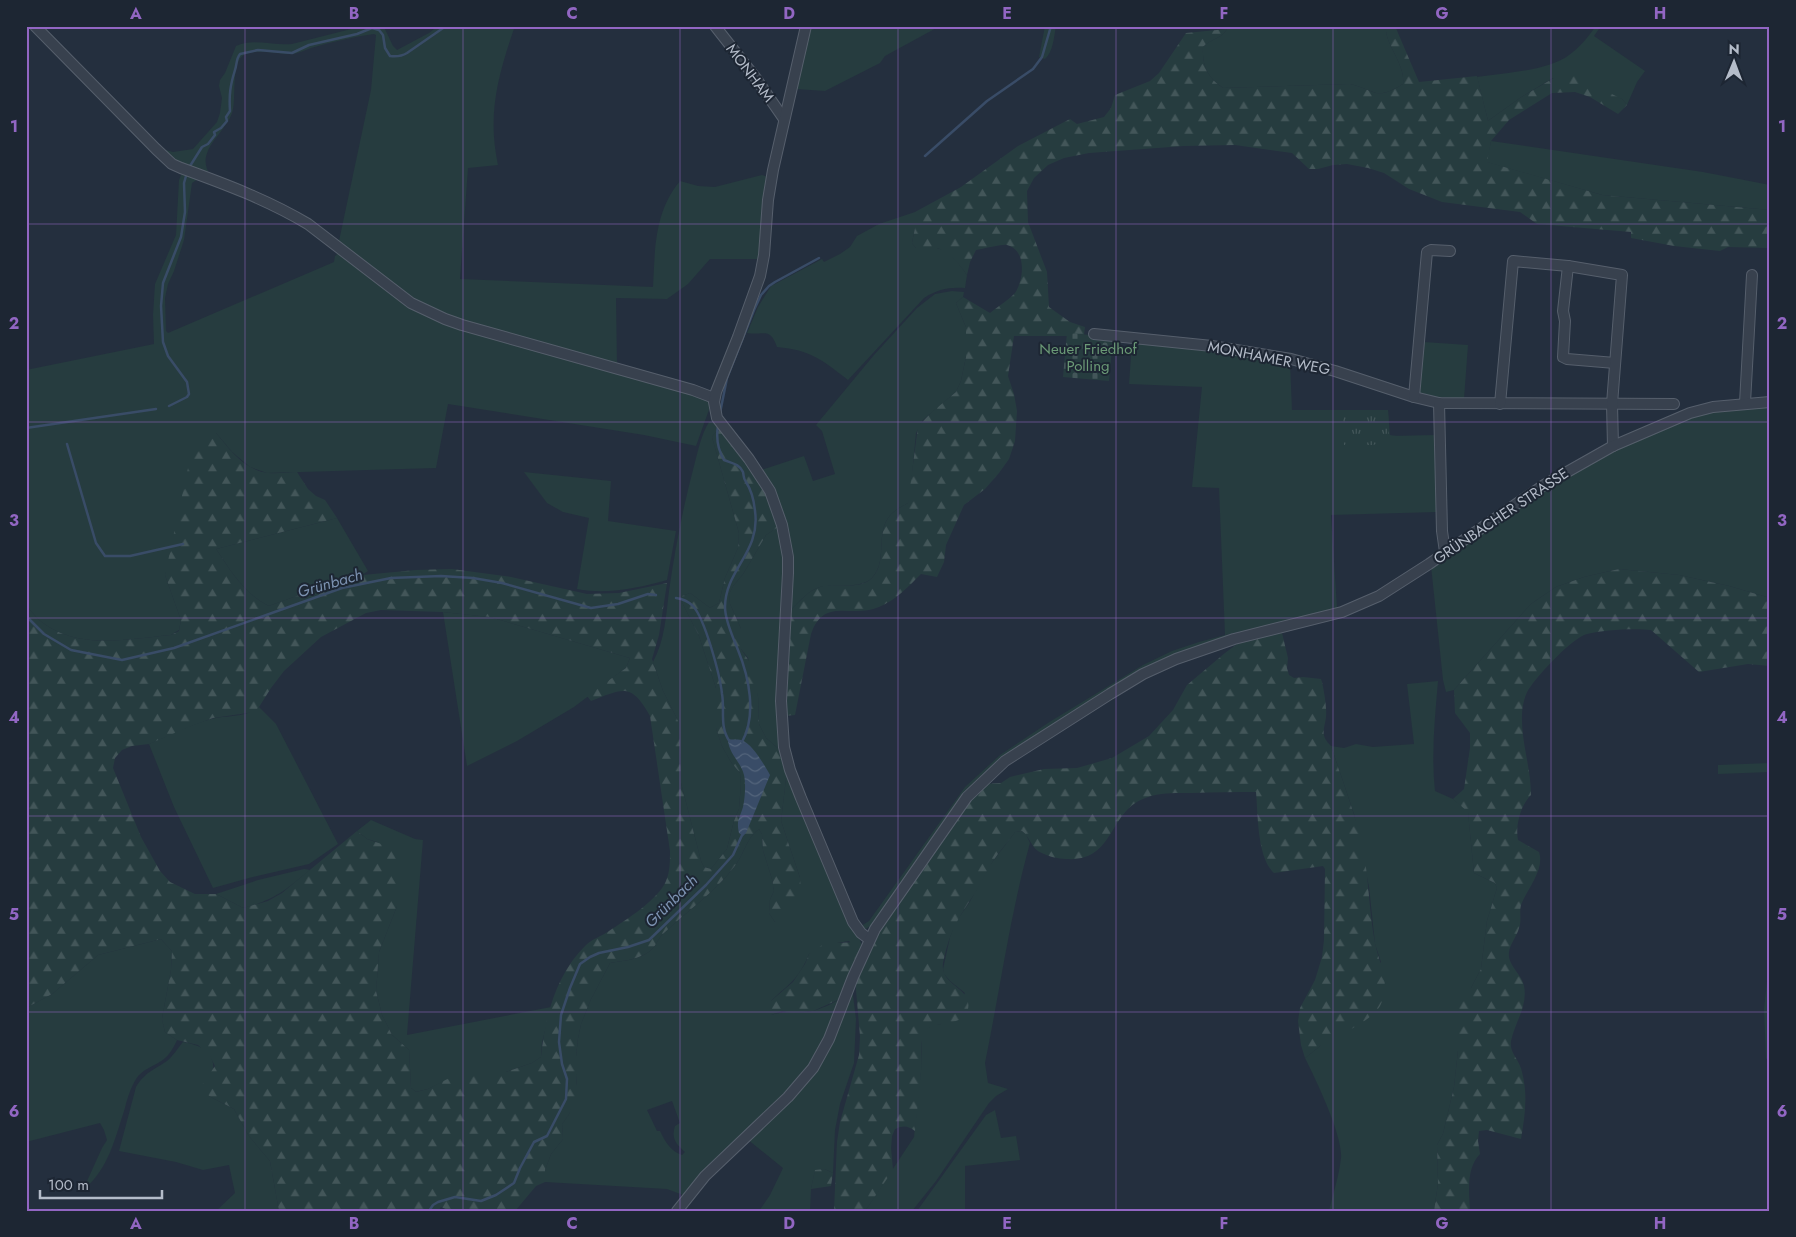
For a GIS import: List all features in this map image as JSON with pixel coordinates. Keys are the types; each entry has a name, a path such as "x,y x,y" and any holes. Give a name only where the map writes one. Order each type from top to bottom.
{"street":[{"path":"35,26 172,164 253,196 292,214 316,230 411,303 444,319 714,398"},
{"name":"MONHAM","path":"715,26 755,77 784,119"},
{"path":"806,26 771,177 764,255 760,276 714,398 714,407 720,422 749,459 770,491 782,525 788,558 781,701 784,747 790,770 801,798 853,922 861,933 869,939"},
{"path":"1414,397 1427,252 1431,250 1450,251"},
{"path":"1500,404 1512,261 1568,266 1622,275 1612,404 1614,446"},
{"path":"1568,266 1563,311 1565,321 1563,357 1567,360 1615,363"},
{"path":"1745,403 1752,275"},
{"name":"MONHAMER WEG","path":"1094,334 1212,346 1291,359 1439,403 1674,404"},
{"name":"GRÜNBACHER STRASSE","path":"677,1211 705,1176 788,1097 812,1068 829,1039 869,939 967,797 1005,761 1143,674 1176,659 1234,639 1316,620 1364,603 1397,585 1544,485 1614,446 1690,413 1713,407 1770,402"},
{"path":"1439,403 1442,531 1445,552"}],"green space":[{"path":"363,26 384,27 393,46 397,50 438,26 515,26 499,78 496,95 494,129 498,165 468,168 460,279 653,287 656,245 661,218 671,193 680,181 698,186 715,187 762,175 768,177 760,259 710,259 688,284 667,299 616,298 617,366 460,321 435,311 400,292 339,241 371,90 376,35 374,34 334,42 293,54 254,52 244,55 240,59 235,74 232,113 208,151 206,167 211,176 180,164 162,149 173,152 193,149 217,122 222,98 219,86 220,80 225,73 236,46 256,42 292,44"},
{"path":"809,26 940,26 885,56 880,63 825,91 796,89"},
{"path":"1045,26 1056,26 1051,48 1045,59 1039,57"},
{"path":"1252,26 1386,26 1388,40 1401,69 1403,84 1381,93 1350,84 1223,88 1209,75 1203,60 1203,47 1222,35 1227,29"},
{"path":"1386,26 1395,26 1419,82 1477,76 1488,121 1523,96 1564,72 1622,99 1627,105 1618,114 1590,97 1575,92 1552,93 1509,120 1491,141 1487,162 1602,195 1770,210 1770,248 1728,247 1720,251 1674,246 1631,238 1631,232 1537,224 1520,212 1442,202 1409,189 1384,173 1368,168 1347,164 1309,169 1292,153 1235,145 1184,146 1089,153 1064,158 1048,165 1034,178 1027,191 1028,222 1047,272 1049,307 1070,322 1085,327 1084,335 1014,336 1008,376 1017,411 1015,441 1009,459 985,489 964,505 946,545 944,562 937,577 921,574 896,597 879,607 869,610 831,612 823,615 811,634 795,715 784,716 790,611 804,597 820,587 861,584 872,578 877,571 880,562 884,526 888,518 895,511 908,503 918,426 956,392 961,381 966,357 966,327 956,303 963,297 990,313 1015,293 1020,281 1022,273 1021,259 1013,248 1007,245 976,250 970,262 967,275 947,253 938,248 916,248 912,243 915,228 915,212 961,187 1018,146 1070,119 1077,124 1104,117 1111,108 1115,95 1150,81 1159,73 1186,33 1227,29 1222,35 1203,47 1203,60 1209,75 1223,88 1350,84 1381,93 1403,84 1401,69 1388,40"},
{"path":"1596,26 1601,26 1594,36 1645,71 1637,82 1627,105 1622,99 1553,78 1523,96 1488,121 1477,77 1550,65 1577,49"},
{"path":"1491,141 1703,172 1770,185 1770,210 1602,195 1486,162"},
{"path":"182,173 198,179 192,183 184,240 168,284 165,298 166,331 168,333 334,262 335,256 340,252 420,311 702,396 709,402 710,407 696,446 644,435 448,404 436,468 267,473 250,467 232,452 216,433 165,575 181,620 179,630 171,635 103,641 69,636 54,630 39,620 26,605 26,370 154,344 155,284 176,235 179,180"},
{"path":"915,212 915,228 912,243 916,248 937,248 950,255 967,275 965,288 944,289 924,298 848,380 808,353 777,347 772,336 769,334 747,333 758,307 771,286 822,259 824,262 840,254 850,247 857,236 879,224"},
{"path":"952,291 964,292 963,297 956,303 966,327 966,357 961,381 956,392 923,420 916,433 910,497 908,503 895,511 888,518 884,526 880,562 877,570 872,578 861,584 820,587 812,591 790,611 792,573 761,470 804,456 813,481 835,474 822,431 816,425 874,355 917,308 935,294"},
{"name":"Neuer Friedhof Polling","path":"1067,333 1113,337 1109,381 1063,377"},
{"path":"1132,342 1290,361 1292,410 1388,410 1390,436 1435,435 1437,512 1331,515 1337,608 1226,635 1229,638 1184,652 1003,758 872,925 864,930 861,926 869,921 965,787 1000,755 1051,721 1143,665 1172,651 1225,635 1219,488 1192,487 1202,387 1129,384"},
{"path":"1424,342 1468,345 1464,399 1424,396 1420,393 1419,386"},
{"path":"1770,405 1770,598 1729,586 1679,575 1619,569 1584,577 1556,587 1531,604 1454,690 1446,692 1443,680 1431,566 1527,500 1619,447 1689,417 1721,409"},
{"path":"1388,410 1389,435 1397,436 1397,441 1372,445 1344,445 1343,411"},
{"path":"713,421 720,427 712,437 739,533 738,548 725,578 719,603 710,608 690,593 682,596 682,602 699,636 716,688 716,728 722,746 740,773 739,809 727,849 711,869 704,867 701,861 681,783 679,723 663,691 653,662 663,636 671,575 690,481 704,432 709,422"},
{"path":"720,427 766,489 778,527 766,535 729,594 730,604 741,629 741,649 753,667 758,697 759,724 766,738 782,752 787,769 781,821 800,878 802,901 775,922 769,913 770,900 774,891 763,850 762,834 759,829 751,837 737,862 726,876 709,894 664,933 650,951 633,959 610,963 591,999 581,1024 576,1056 577,1094 569,1114 562,1124 563,1139 551,1154 545,1170 545,1182 536,1186 515,1211 450,1211 441,1207 438,1211 279,1211 270,1161 249,1136 234,1109 209,1096 202,1085 215,1066 210,1056 198,1045 177,1040 165,1032 162,1019 171,970 172,951 161,939 98,955 52,994 26,1008 26,605 39,620 54,630 69,636 86,639 103,641 137,639 171,635 179,631 181,620 165,575 194,440 207,434 216,433 239,459 260,471 269,473 297,472 308,489 316,496 325,500 337,518 216,549 245,589 269,606 341,580 363,575 416,570 452,569 511,577 587,594 619,593 667,583 659,635 652,659 663,691 679,723 681,783 701,861 704,867 711,869 727,849 739,809 741,784 740,773 722,746 716,728 716,688 699,636 682,602 682,596 690,593 710,608 719,603 725,578 738,548 739,533 712,437","holes":["381,610 443,612 490,617 630,658 626,668 587,696 591,701 625,691 637,698 650,716 670,851 670,863 666,881 657,895 633,915 588,943 567,969 549,1012 541,1057 532,1063 506,1072 461,1072 428,1089 416,1092 411,1088 409,1050 392,1035 382,1015 376,991 379,952 397,906 401,888 397,853 390,847 367,839 357,831 282,893 268,901 243,908 216,894 195,894 170,882 160,871 141,837 113,768 115,758 122,750 132,746 149,744 213,718 254,712 284,671 321,637 366,613"]},
{"path":"524,472 611,481 608,521 676,531 667,580 611,591 577,589 589,518 563,512 547,503"},
{"path":"337,518 368,571 362,575 341,580 269,606 245,589 216,549"},
{"path":"778,527 784,547 782,752 766,738 759,724 758,697 748,658 741,649 741,629 730,604 729,594 766,535"},
{"path":"1619,569 1679,575 1729,586 1770,598 1770,666 1748,664 1699,672 1651,630 1610,630 1587,634 1573,642 1549,665 1529,689 1523,704 1522,725 1531,795 1522,810 1517,834 1518,840 1539,852 1540,866 1521,905 1520,925 1509,952 1510,961 1523,982 1525,993 1523,1007 1511,1041 1513,1053 1521,1068 1525,1089 1525,1114 1521,1139 1487,1130 1479,1131 1480,1154 1472,1166 1469,1181 1470,1211 1434,1211 1438,1184 1437,1145 1443,1134 1454,1087 1458,1051 1458,1005 1465,991 1471,988 1481,969 1487,921 1497,888 1495,883 1474,873 1468,812 1453,799 1464,789 1470,748 1470,733 1455,713 1454,690 1531,604 1556,587 1584,577"},
{"path":"443,612 490,617 630,658 626,668 574,707 517,741 467,766"},
{"path":"1282,633 1288,658 1287,668 1289,675 1294,678 1321,679 1326,709 1324,736 1331,746 1363,848 1373,931 1385,982 1385,990 1380,1006 1369,1018 1320,1046 1305,1058 1301,1045 1298,1021 1300,1008 1315,980 1322,957 1325,869 1323,866 1274,873 1268,866 1261,847 1256,792 1173,793 1143,799 1132,805 1123,814 1103,845 1094,853 1082,858 1063,859 1052,857 1038,851 1022,831 1015,832 990,866 957,921 949,939 943,969 948,980 966,997 968,1009 961,1019 928,1028 924,1033 915,1131 906,1127 895,1129 891,1148 893,1170 865,1211 834,1211 837,1142 840,1122 859,1055 860,1036 855,978 874,936 969,801 984,784 1001,783 1010,777 1044,769 1077,768 1112,758 1149,736 1173,710 1187,685 1237,644"},
{"path":"1438,681 1433,749 1435,791 1453,799 1468,811 1474,873 1495,883 1497,888 1487,921 1481,969 1471,988 1458,1051 1454,1087 1443,1134 1437,1145 1438,1184 1434,1211 1329,1211 1339,1171 1340,1148 1338,1136 1328,1108 1305,1058 1320,1046 1381,962 1375,944 1369,887 1354,814 1331,746 1344,748 1356,744 1373,747 1414,744 1407,684"},
{"path":"259,707 276,724 338,844 309,864 213,888 174,807 149,744 203,721 242,715"},
{"path":"1770,763 1770,772 1718,774 1718,765"},
{"path":"787,769 862,945 859,953 849,941 837,943 809,954 798,975 771,1001 771,1015 812,1011 842,998 831,1026 806,1071 784,1096 732,1143 683,1195 667,1189 545,1182 545,1170 551,1154 563,1139 562,1124 569,1114 577,1083 576,1056 581,1024 591,999 610,963 634,959 650,951 664,933 709,894 726,876 737,862 751,837 759,829 762,834 763,850 774,891 770,900 769,913 775,922 800,878 781,821","holes":["672,1101 680,1123 675,1126 674,1138 685,1152 682,1155 671,1148 660,1131 657,1131 647,1110"]},
{"path":"371,820 415,839 423,840 407,1035 551,1007 542,1043 541,1057 532,1063 506,1072 487,1072 443,1082 416,1092 411,1088 409,1050 392,1035 382,1015 376,991 379,952 397,906 377,842 367,839 357,831"},
{"path":"1022,831 1026,834 1030,843 1011,925 985,1063 988,1083 1008,1089 989,1103 936,1181 912,1211 865,1211 914,1137 921,1070 922,1035 932,1025 941,1024 965,993 950,981 944,974 943,969 955,923 969,903 990,865 1015,832"},
{"path":"304,869 310,870 279,894 263,902 243,908 216,894 258,880"},
{"path":"161,939 172,951 171,970 162,1019 165,1032 177,1040 166,1057 136,1079 129,1093 114,1142 105,1163 92,1182 83,1190 107,1140 100,1123 26,1142 26,1008 52,994 98,955"},
{"path":"828,941 837,943 856,942 859,948 859,953 842,998 813,1011 794,1013 782,1011 771,1015 771,1001 793,982 809,954"},
{"path":"1770,953 1769,1058 1766,1059 1764,1009"},
{"path":"852,987 856,1019 854,1063 840,1104 835,1130 833,1173 824,1169 815,1171 811,1189 810,1211 759,1211 770,1195 783,1168 747,1139 795,1095"},
{"path":"183,1042 204,1049 210,1054 213,1060 213,1076 209,1096 234,1109 249,1136 270,1161 279,1211 216,1211 235,1193 229,1165 203,1170 176,1162 119,1151 136,1087 146,1075 167,1061"},
{"path":"995,1110 1001,1138 1016,1136 1020,1160 965,1166 965,1211 917,1211 986,1115"},
{"path":"824,1169 833,1173 831,1186 811,1189 815,1170"}],"water":[{"path":"728,739 741,740 749,745 758,755 770,775 746,833 743,836 739,833 738,825 743,807 745,779 730,749"}],"waterway":[{"name":"Grünbach","path":"190,166 202,147 208,144 215,135 214,132 227,121 226,117 230,111 231,86 240,54 258,50 292,53 309,45 357,34 372,28 379,30 383,35 385,48 390,56 399,56 407,53 446,26"},
{"path":"925,156 987,101 1033,69 1042,57 1051,26"},
{"name":"Grünbach","path":"169,406 187,397 189,394 187,382 168,356 163,342 161,306 163,283 181,237 185,212 184,183 186,176"},
{"path":"720,413 727,378 761,295 775,282 819,258"},
{"name":"Grünbach","path":"26,428 156,409"},
{"path":"718,426 717,435 720,452 724,460 742,469 744,479 751,492 755,511 753,538 731,582 725,607 728,623 742,661 750,696 749,720 742,742"},
{"path":"67,444 96,543 105,556 130,556 183,544"},
{"name":"Grünbach","path":"26,616 44,634 71,650 122,660 174,648 342,588 391,578 441,576 473,578 502,583 591,608 618,604 648,594 656,595"},
{"name":"Grünbach","path":"676,598 685,600 693,606 707,635 721,685 723,718 730,742"},
{"name":"Grünbach","path":"429,1211 438,1202 455,1197 481,1201 496,1195 514,1183 534,1142 547,1136 566,1099 567,1079 562,1064 559,1042 561,1015 580,964 599,953 649,940 706,885 733,855 743,833"}]}
